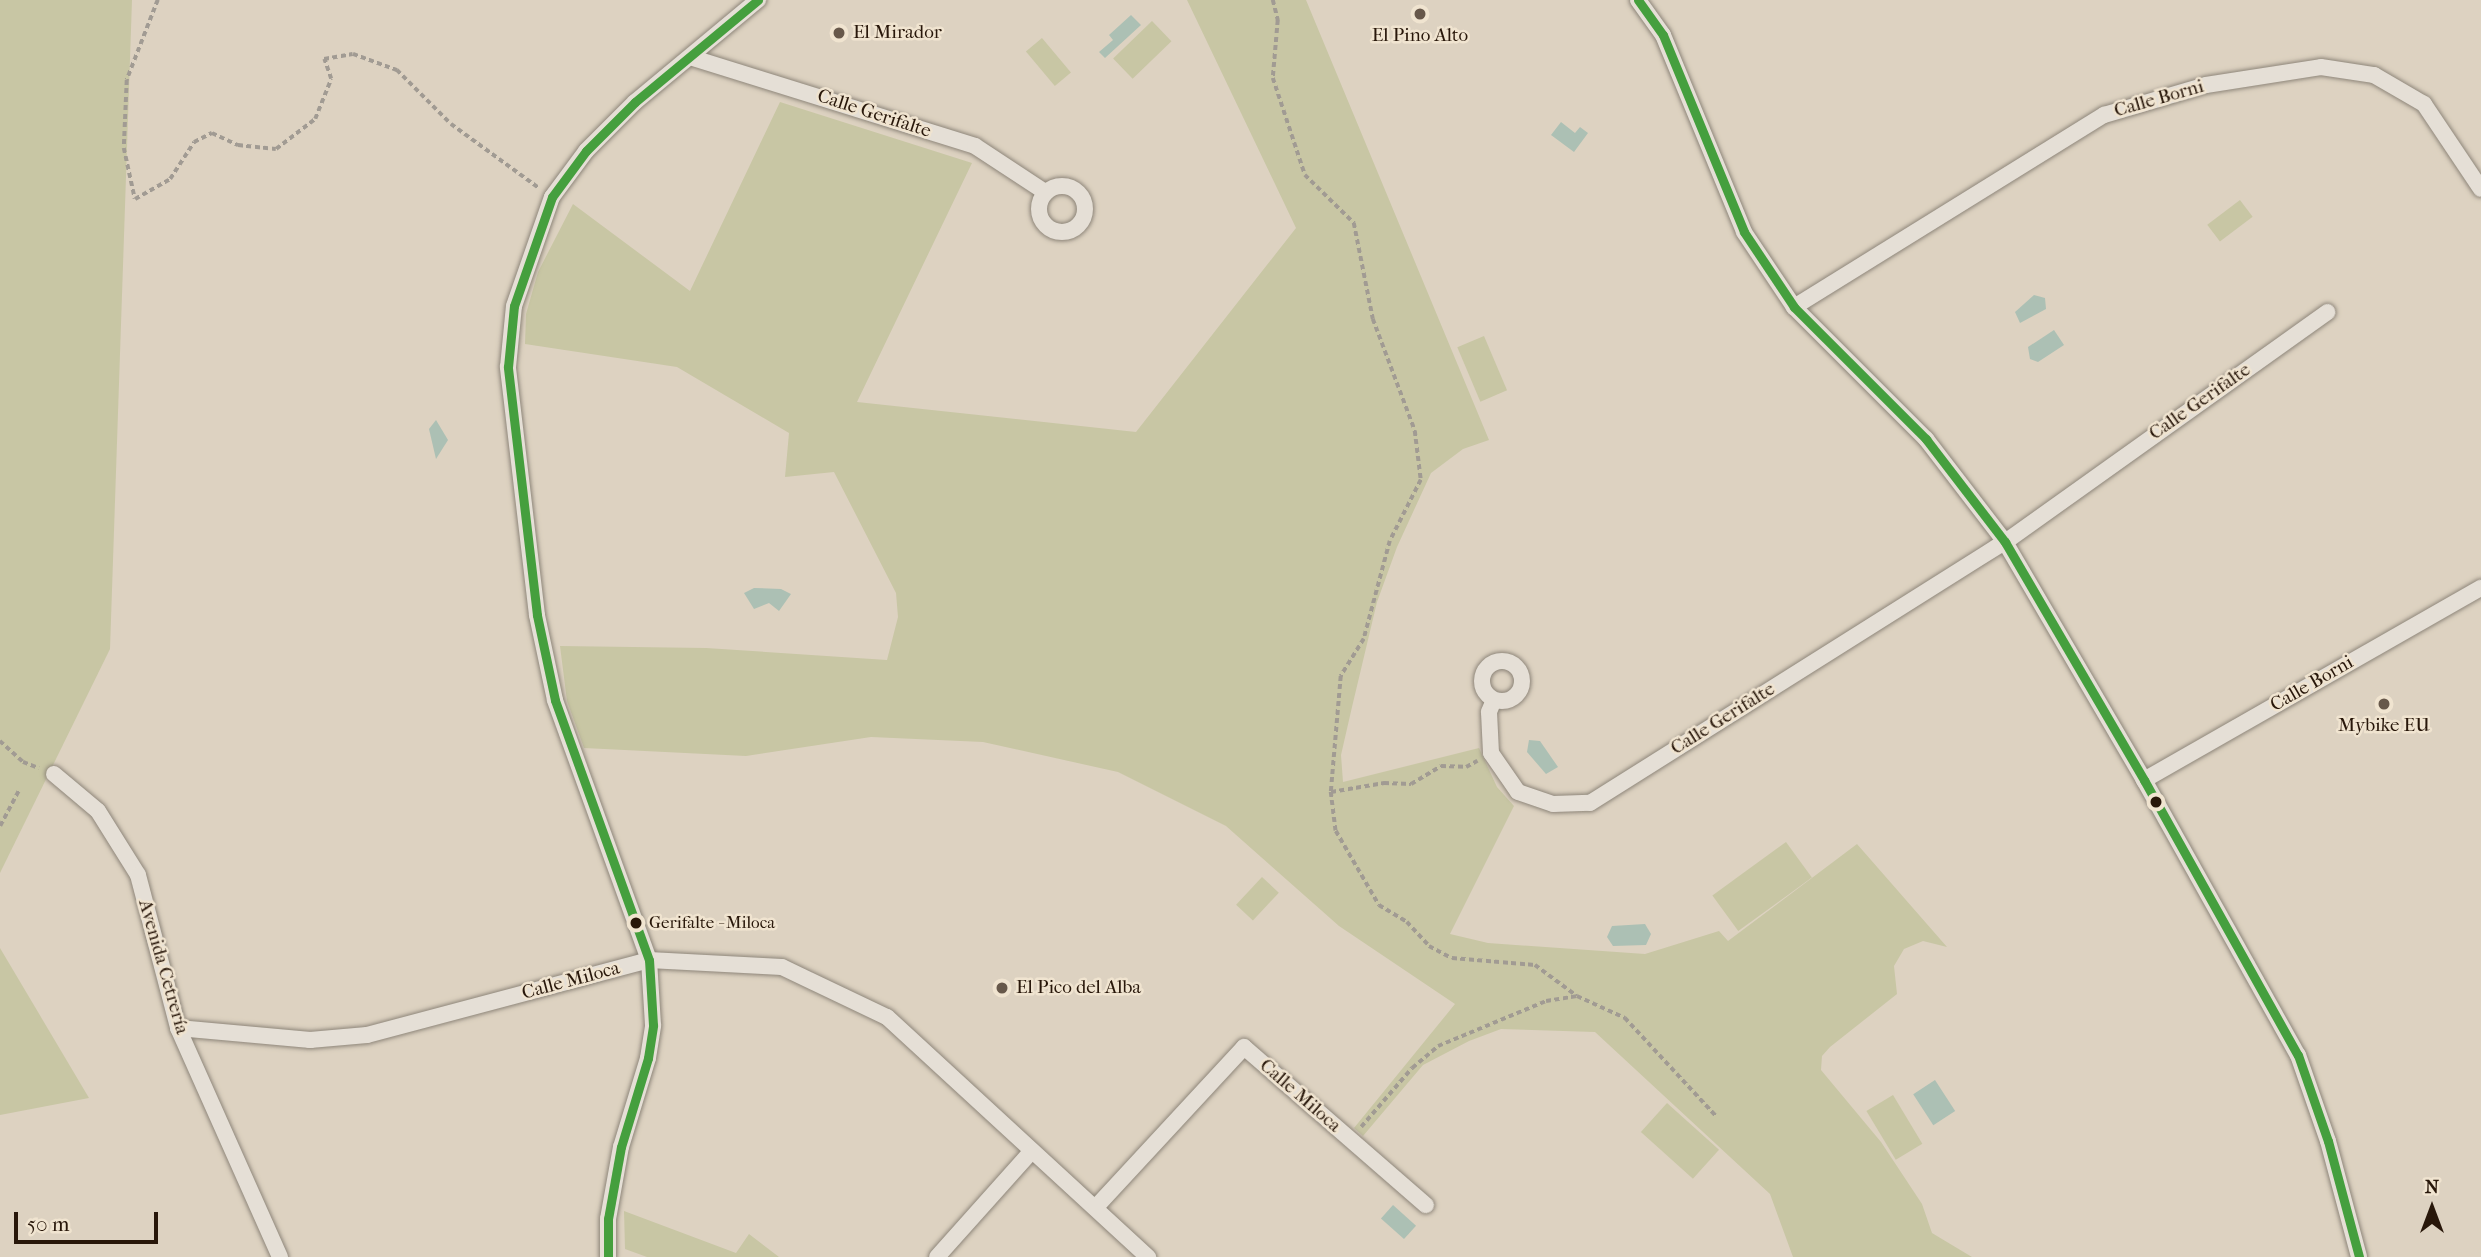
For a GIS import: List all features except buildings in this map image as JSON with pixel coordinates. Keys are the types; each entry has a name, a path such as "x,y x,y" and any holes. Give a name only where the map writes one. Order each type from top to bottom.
{"street":[{"path":"608,1257 608,1219 621,1147 653,1025 649,960 555,699 537,615 518,477 508,367 514,306 552,197 586,151 635,102 693,58 758,0"},
{"path":"1638,0 1662,35 1744,232 1794,307 1926,439 2005,542 2144,780 2298,1055 2328,1141 2359,1257"},
{"name":"Calle Gerifalte","path":"693,58 975,146 1045,192"},
{"name":"Calle Borni","path":"1794,307 2104,115 2206,85 2321,67 2374,75 2424,104 2481,189"},
{"name":"Calle Gerifalte","path":"1491,753 1518,792 1553,804 1590,803 2005,542 2327,312"},
{"name":"Calle Borni","path":"2144,780 2481,588"},
{"path":"1491,753 1489,712 1494,700"},
{"name":"Avenida Cetrería","path":"54,774 98,811 138,875 178,1028 280,1257"},
{"name":"Calle Miloca","path":"178,1028 310,1040 367,1035 649,960 782,967 887,1017 1030,1153 1096,1207 1147,1257"},
{"name":"Calle Miloca","path":"1096,1207 1244,1047 1426,1205"},
{"path":"937,1257 1030,1153"}],"path":[{"path":"159,0 127,80 124,148 135,199 170,178 194,142 212,133 263,150 276,149 315,119 331,79 324,59 353,54 397,70 451,124 552,197"},
{"path":"1273,0 1278,20 1273,78 1304,175 1354,223 1373,319 1415,431 1421,480 1390,541 1364,639 1341,676 1331,792 1336,831 1380,905 1407,922 1429,946 1452,958 1535,965 1577,996 1625,1018 1716,1115"},
{"path":"0,741 23,762 54,774"},
{"path":"1331,792 1384,783 1411,784 1441,766 1466,768 1491,753"},
{"path":"0,826 19,790"},
{"path":"1351,1139 1412,1068 1438,1046 1546,1001 1577,996"}],"shaded area":[{"path":"0,0 132,0 110,649 0,873"},
{"path":"1187,0 1306,0 1489,440 1463,449 1431,473 1397,547 1377,602 1352,707 1341,755 1343,782 1479,748 1497,787 1514,806 1450,934 1488,943 1645,954 1719,931 1728,941 1857,844 1947,947 1923,941 1904,949 1894,966 1897,994 1830,1047 1822,1056 1821,1070 1881,1142 1922,1204 1932,1233 1972,1257 1793,1257 1770,1194 1595,1032 1501,1029 1469,1041 1423,1065 1363,1136 1354,1128 1455,1004 1339,926 1226,826 1118,772 983,742 871,737 746,756 584,748 567,701 560,646 706,648 887,660 898,617 896,593 834,472 785,477 789,433 677,367 525,344 526,314 538,272 573,204 690,291 780,102 972,163 857,402 1136,432 1296,228"},
{"path":"1131,15 1141,25 1105,58 1099,52 1113,40 1109,35"},
{"path":"1152,21 1171,41 1133,79 1113,59"},
{"path":"1042,38 1071,72 1055,86 1026,51"},
{"path":"1561,122 1575,133 1580,127 1588,133 1574,152 1551,135"},
{"path":"2240,200 2253,217 2220,241 2207,225"},
{"path":"2034,295 2045,298 2046,309 2020,323 2015,312"},
{"path":"2054,330 2064,345 2038,362 2030,359 2028,347"},
{"path":"1484,336 1507,390 1480,402 1457,347"},
{"path":"436,420 448,440 436,459 429,429"},
{"path":"754,588 781,589 791,594 779,611 769,603 754,609 744,593"},
{"path":"1529,740 1540,741 1558,767 1546,774 1527,752"},
{"path":"1786,842 1812,878 1738,931 1712,895"},
{"path":"1262,877 1279,893 1253,920 1236,905"},
{"path":"1645,924 1651,934 1646,945 1613,946 1607,937 1612,926"},
{"path":"0,948 89,1098 0,1115"},
{"path":"1935,1080 1955,1111 1933,1125 1913,1094"},
{"path":"1893,1095 1922,1144 1896,1160 1866,1111"},
{"path":"1667,1103 1719,1150 1693,1179 1641,1132"},
{"path":"1393,1205 1416,1226 1404,1239 1381,1218"},
{"path":"624,1211 736,1253 749,1234 779,1257 647,1257 625,1249"}],"transit line":[{"path":"608,1257 608,1219 621,1147 648,1058 653,1025 649,960 555,700 537,615 508,367 514,306 552,197 586,151 635,102 758,0"},
{"path":"1638,0 1663,35 1744,232 1794,307 1926,439 2005,542 2144,780 2298,1055 2328,1141 2359,1257"}],"place":[{"name":"El Pino Alto","path":"1420,14"},
{"name":"El Mirador","path":"839,33"},
{"name":"Mybike EU","path":"2384,704"},
{"name":"Gerifalte - Miloca","path":"636,923"},
{"name":"El Pico del Alba","path":"1002,988"}]}
